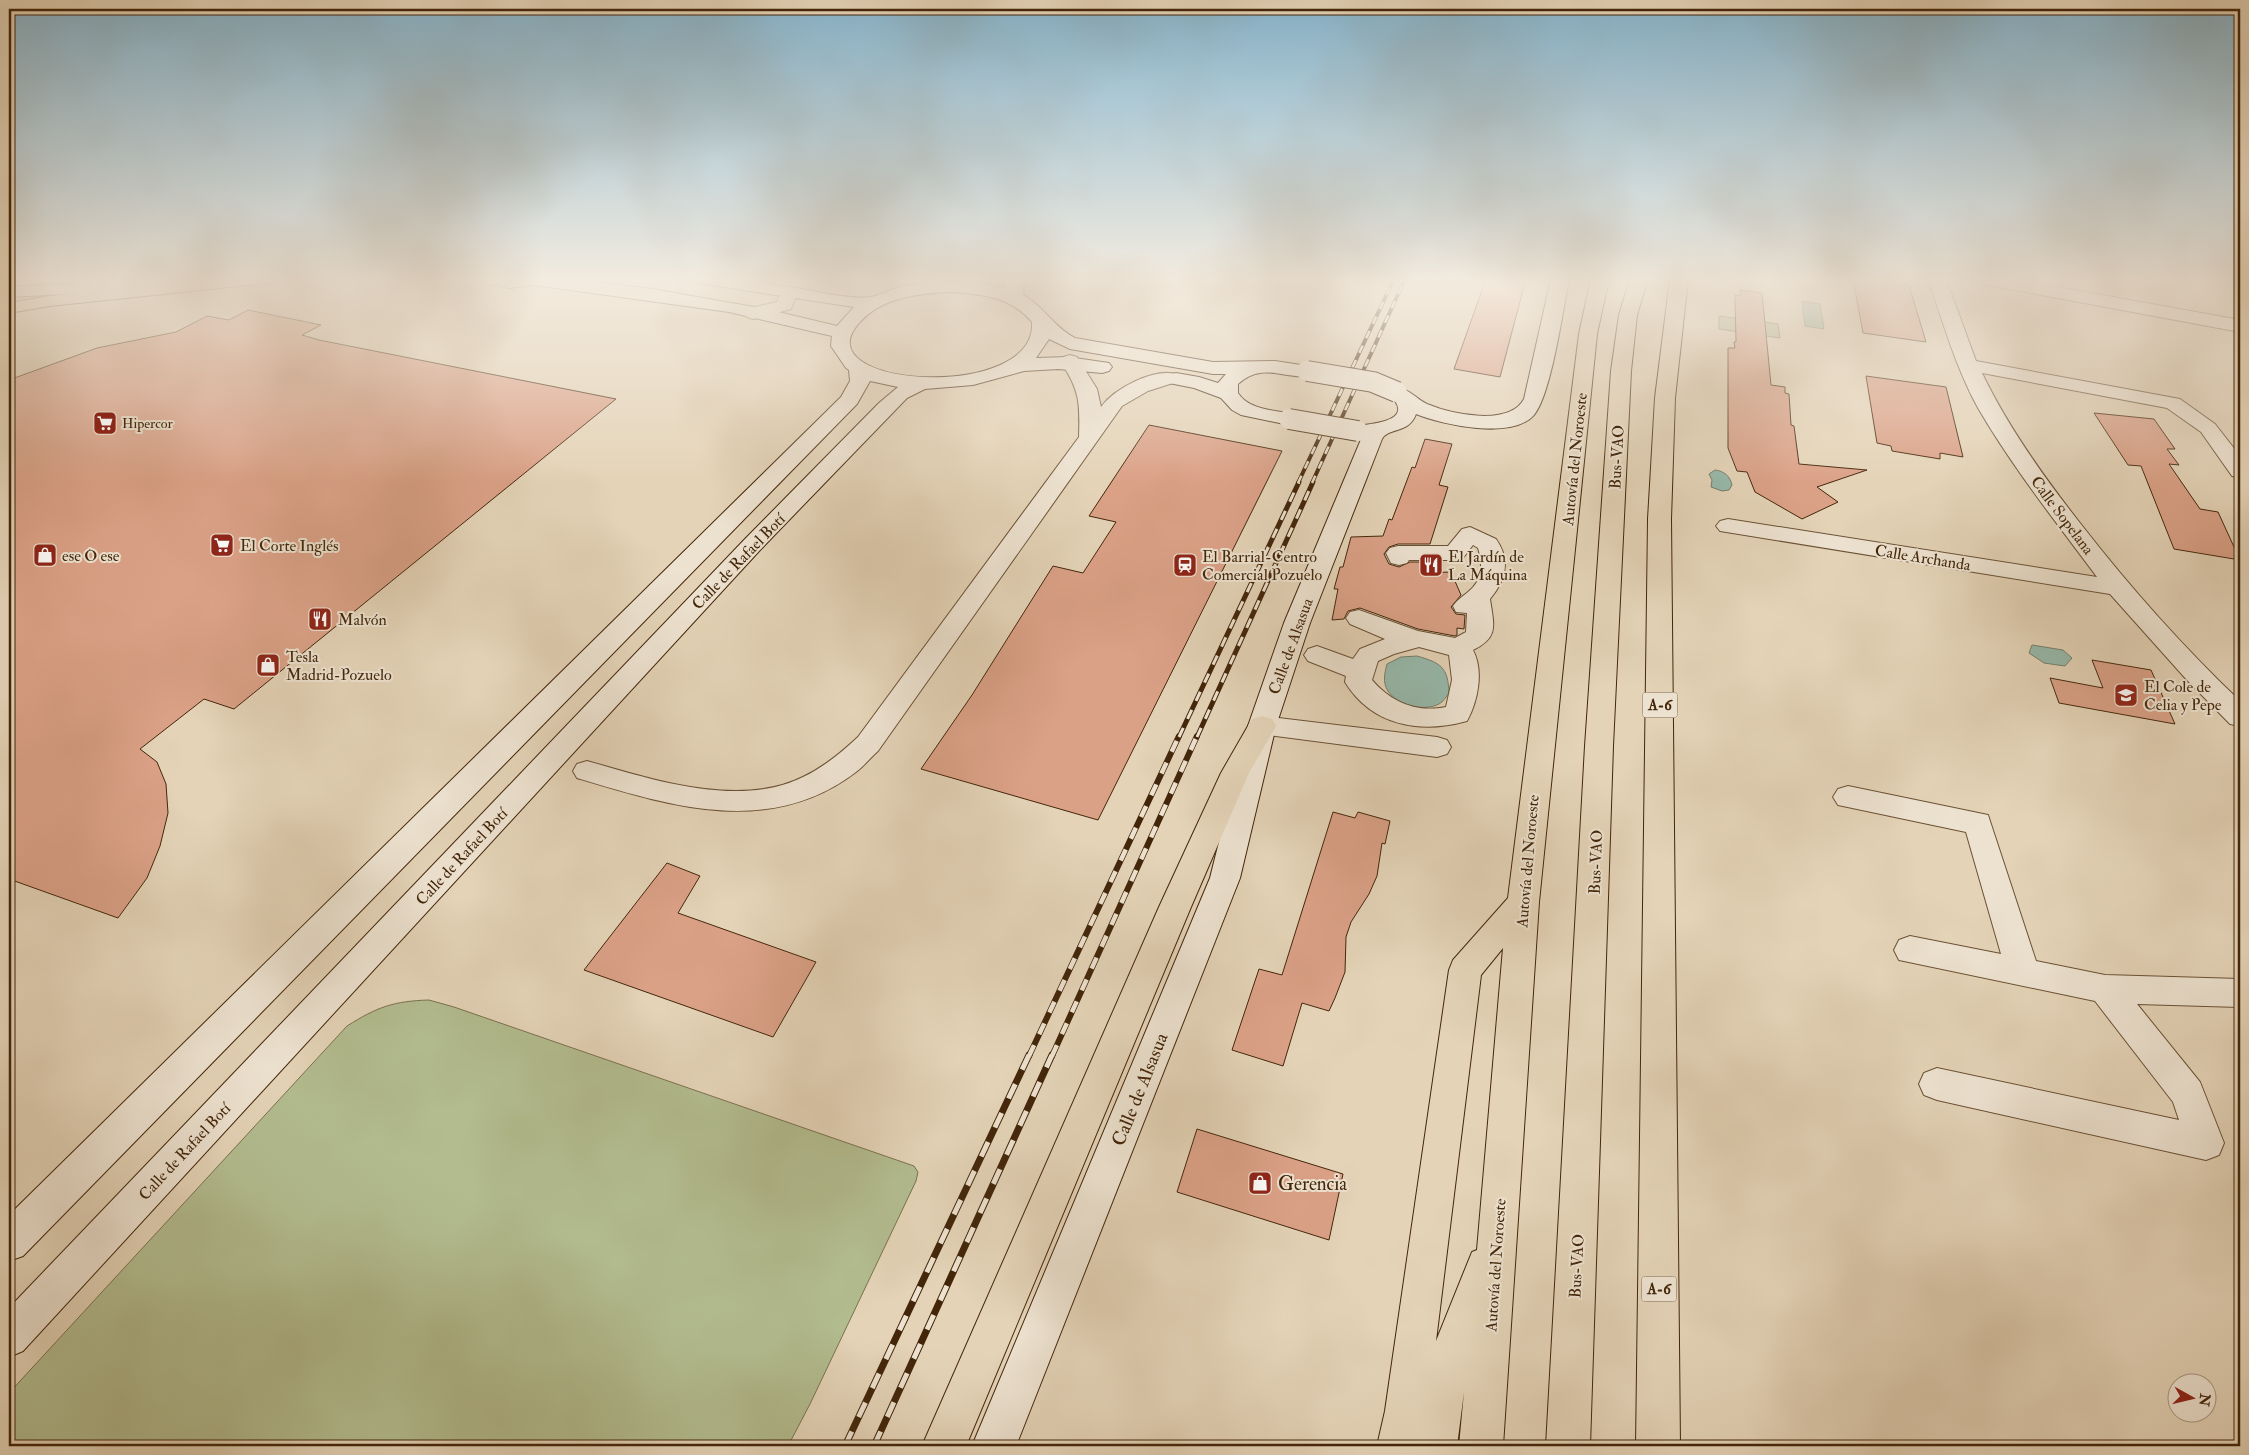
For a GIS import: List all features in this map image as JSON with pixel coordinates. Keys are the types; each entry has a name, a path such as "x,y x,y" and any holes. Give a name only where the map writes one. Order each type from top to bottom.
{"highway":[{"name":"Autovía del Noroeste","path":"1481,1446 1523,902 1587,347"},
{"name":"Bus-VAO","path":"1568,1446 1599,746 1616,452 1625,347"},
{"name":"A-6","path":"1658,1446 1660,559 1665,399 1669,347"},
{"path":"944,1446 1183,889 1235,773 1262,726"},
{"path":"1399,1446 1406,1411 1465,970 1523,902"},
{"path":"1435,1446 1447,1365 1496,1239"}],"street":[{"path":"840,347 846,357 859,368 884,378 921,384 972,380 1012,367 1050,361 1128,362 1213,368 1272,366 1373,382 1436,414 1494,422 1518,418 1526,412 1534,399 1545,347"},
{"path":"1012,367 1036,347"},
{"path":"1082,347 1169,378 1199,383 1228,394 1238,406 1250,411 1289,419 1368,431 1436,414"},
{"name":"Calle Sopelana","path":"1961,347 1988,407 2042,489 2118,588 2194,673 2240,717"},
{"path":"1070,361 1084,382 1091,401 1089,437"},
{"path":"1968,365 2173,403 2208,428 2240,471"},
{"name":"Calle de Rafael Botí","path":"9,1242 565,683 824,426 857,390 860,381 859,368"},
{"path":"1228,394 1228,383 1234,376 1251,368"},
{"path":"587,771 671,796 708,801 747,803 778,797 814,786 844,767 868,744 1115,402 1129,391 1146,383 1169,378"},
{"name":"Calle de Rafael Botí","path":"9,1337 769,528 886,407 900,394 921,384"},
{"path":"1401,422 1406,417 1409,409 1402,396"},
{"path":"769,528 773,512 851,431 851,428 841,424 824,426"},
{"name":"Calle de Alsasua","path":"994,1446 1225,878 1247,796 1262,726 1297,623 1371,438 1368,431"},
{"name":"Calle Archanda","path":"1728,526 2118,588"},
{"path":"1359,618 1397,634 1458,647 1478,637 1480,624 1471,602 1488,584 1494,565 1488,544 1470,534 1455,553 1398,553 1399,558"},
{"path":"1418,639 1404,641 1369,655 1360,672 1358,682 1369,696 1385,707 1407,716 1438,720 1457,714 1466,686 1466,659 1458,647"},
{"path":"1317,655 1360,672"},
{"path":"1262,726 1437,747"},
{"path":"1848,796 1978,823 2023,973"},
{"path":"1910,950 2106,989 2240,993"},
{"path":"1937,1084 2206,1143 2187,1093 2106,989"}],"shaded area":[{"path":"1715,470 1724,473 1728,477 1732,485 1729,490 1722,491 1711,487 1712,480 1709,474"},
{"path":"2032,645 2063,650 2072,658 2065,666 2044,663 2029,653"},
{"path":"1417,656 1432,661 1442,667 1445,672 1449,693 1439,704 1426,707 1411,706 1392,696 1386,688 1384,677 1387,664 1401,657"},
{"path":"429,1000 914,1166 918,1172 916,1181 810,1404 788,1446 9,1446 9,1393 347,1026 386,1006"}],"building":[{"name":"El Corte Inglés","path":"354,347 616,399 234,709 204,699 140,749 157,762 166,784 168,813 160,846 147,878 118,918 9,879 9,380 97,348"},
{"path":"1462,347 1508,347 1500,377 1454,369"},
{"path":"1767,347 1771,385 1785,387 1785,393 1789,394 1791,425 1794,426 1799,464 1867,470 1817,487 1838,502 1802,519 1755,492 1747,472 1737,471 1728,448 1728,348"},
{"path":"1866,376 1946,387 1963,457 1940,453 1940,459 1892,451 1891,446 1877,443"},
{"path":"2094,413 2154,419 2175,449 2167,449 2179,465 2169,464 2200,509 2218,512 2240,560 2174,549 2141,466 2128,465"},
{"path":"1149,425 1282,451 1098,820 921,769 972,695 1053,566 1083,573 1116,522 1089,516"},
{"path":"1425,439 1452,444 1439,485 1448,487 1430,544 1398,544 1389,547 1384,554 1389,564 1399,567 1410,562 1425,562 1421,573 1451,572 1461,595 1451,607 1456,614 1465,615 1464,629 1457,628 1457,635 1455,636 1418,629 1360,608 1348,611 1344,619 1332,620 1338,589 1334,589 1340,567 1343,567 1351,537 1383,536 1389,519 1392,520 1412,467 1415,468"},
{"path":"2092,660 2151,670 2175,724 2059,703 2050,678 2103,688"},
{"path":"1333,812 1355,818 1358,812 1390,821 1385,844 1382,843 1377,876 1369,894 1351,922 1346,937 1345,972 1335,998 1329,1011 1302,1003 1283,1066 1232,1050 1259,969 1282,975"},
{"path":"667,863 700,876 678,913 816,962 773,1037 584,970"},
{"name":"Gerencia","path":"1197,1129 1343,1174 1329,1240 1177,1192"}],"railway":[{"path":"1298,483 1362,347"},
{"path":"1312,483 1374,347"},
{"path":"1179,737 1299,482"},
{"path":"1197,737 1313,482"},
{"path":"1029,1056 1179,736"},
{"path":"1052,1056 1197,736"},
{"path":"845,1446 1029,1055"},
{"path":"874,1446 1052,1055"}],"place":[{"name":"Hipercor","path":"105,423"},
{"name":"El Corte Inglés","path":"222,545"},
{"name":"ese O ese","path":"45,555"},
{"name":"El Barrial-Centro Comercial Pozuelo","path":"1185,565"},
{"name":"El Jardín de La Máquina","path":"1431,565"},
{"name":"Malvón","path":"320,619"},
{"name":"Tesla Madrid-Pozuelo","path":"268,665"},
{"name":"El Cole de Celia y Pepe","path":"2126,695"},
{"name":"Gerencia","path":"1260,1183"}]}
